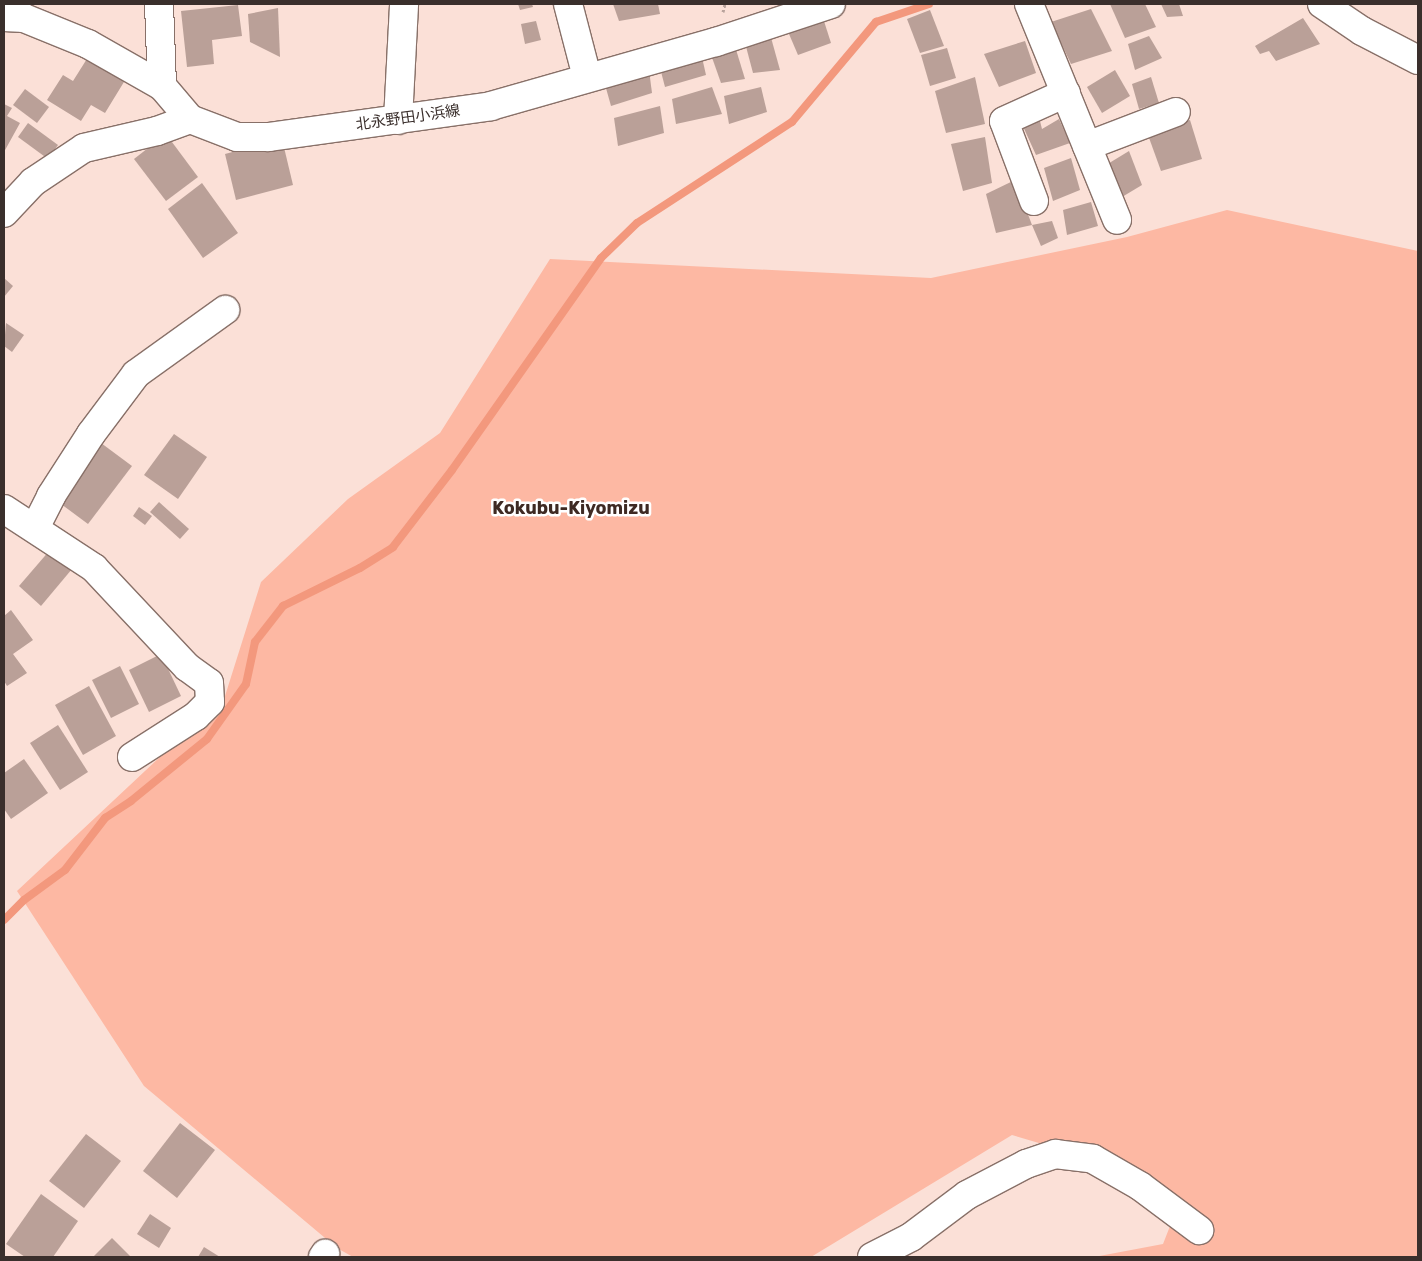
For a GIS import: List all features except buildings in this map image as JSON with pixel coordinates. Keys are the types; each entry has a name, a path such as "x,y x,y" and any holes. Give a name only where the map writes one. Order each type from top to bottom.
{"street":[{"path":"160,4 162,86"},
{"path":"398,120 404,4"},
{"path":"568,4 587,77"},
{"name":"北永野田小浜線","path":"11,13 81,40 162,86 190,119 237,137 270,137 491,106 587,77 716,42 832,4"},
{"path":"1029,4 1117,220"},
{"path":"1322,4 1362,31 1418,60"},
{"path":"1034,201 1004,121 1066,93"},
{"path":"1087,146 1176,112"},
{"path":"4,214 33,182 84,148 157,130 190,119"},
{"path":"35,528 51,496 86,441 136,374 225,310"},
{"path":"4,509 94,568 187,667 208,683 210,702 196,716 132,757"},
{"path":"872,1257 911,1237 967,1195 1026,1164 1055,1154 1093,1159 1140,1186 1199,1230"}],"shaded area":[{"path":"1227,210 1418,251 1418,1257 1094,1257 1163,1244 1181,1198 1093,1159 1012,1135 811,1257 353,1257 337,1248 144,1086 17,891 225,696 261,582 348,499 440,433 550,259 931,278 1127,237"}],"waterway":[{"path":"4,920 24,900 65,870 105,818 131,801 207,739 246,684 255,642 283,606 360,568 393,547 452,470 601,258 637,223 792,122 876,22 929,4"}],"district":[{"name":"Kokubu-Kiyomizu","path":"571,508"}]}
